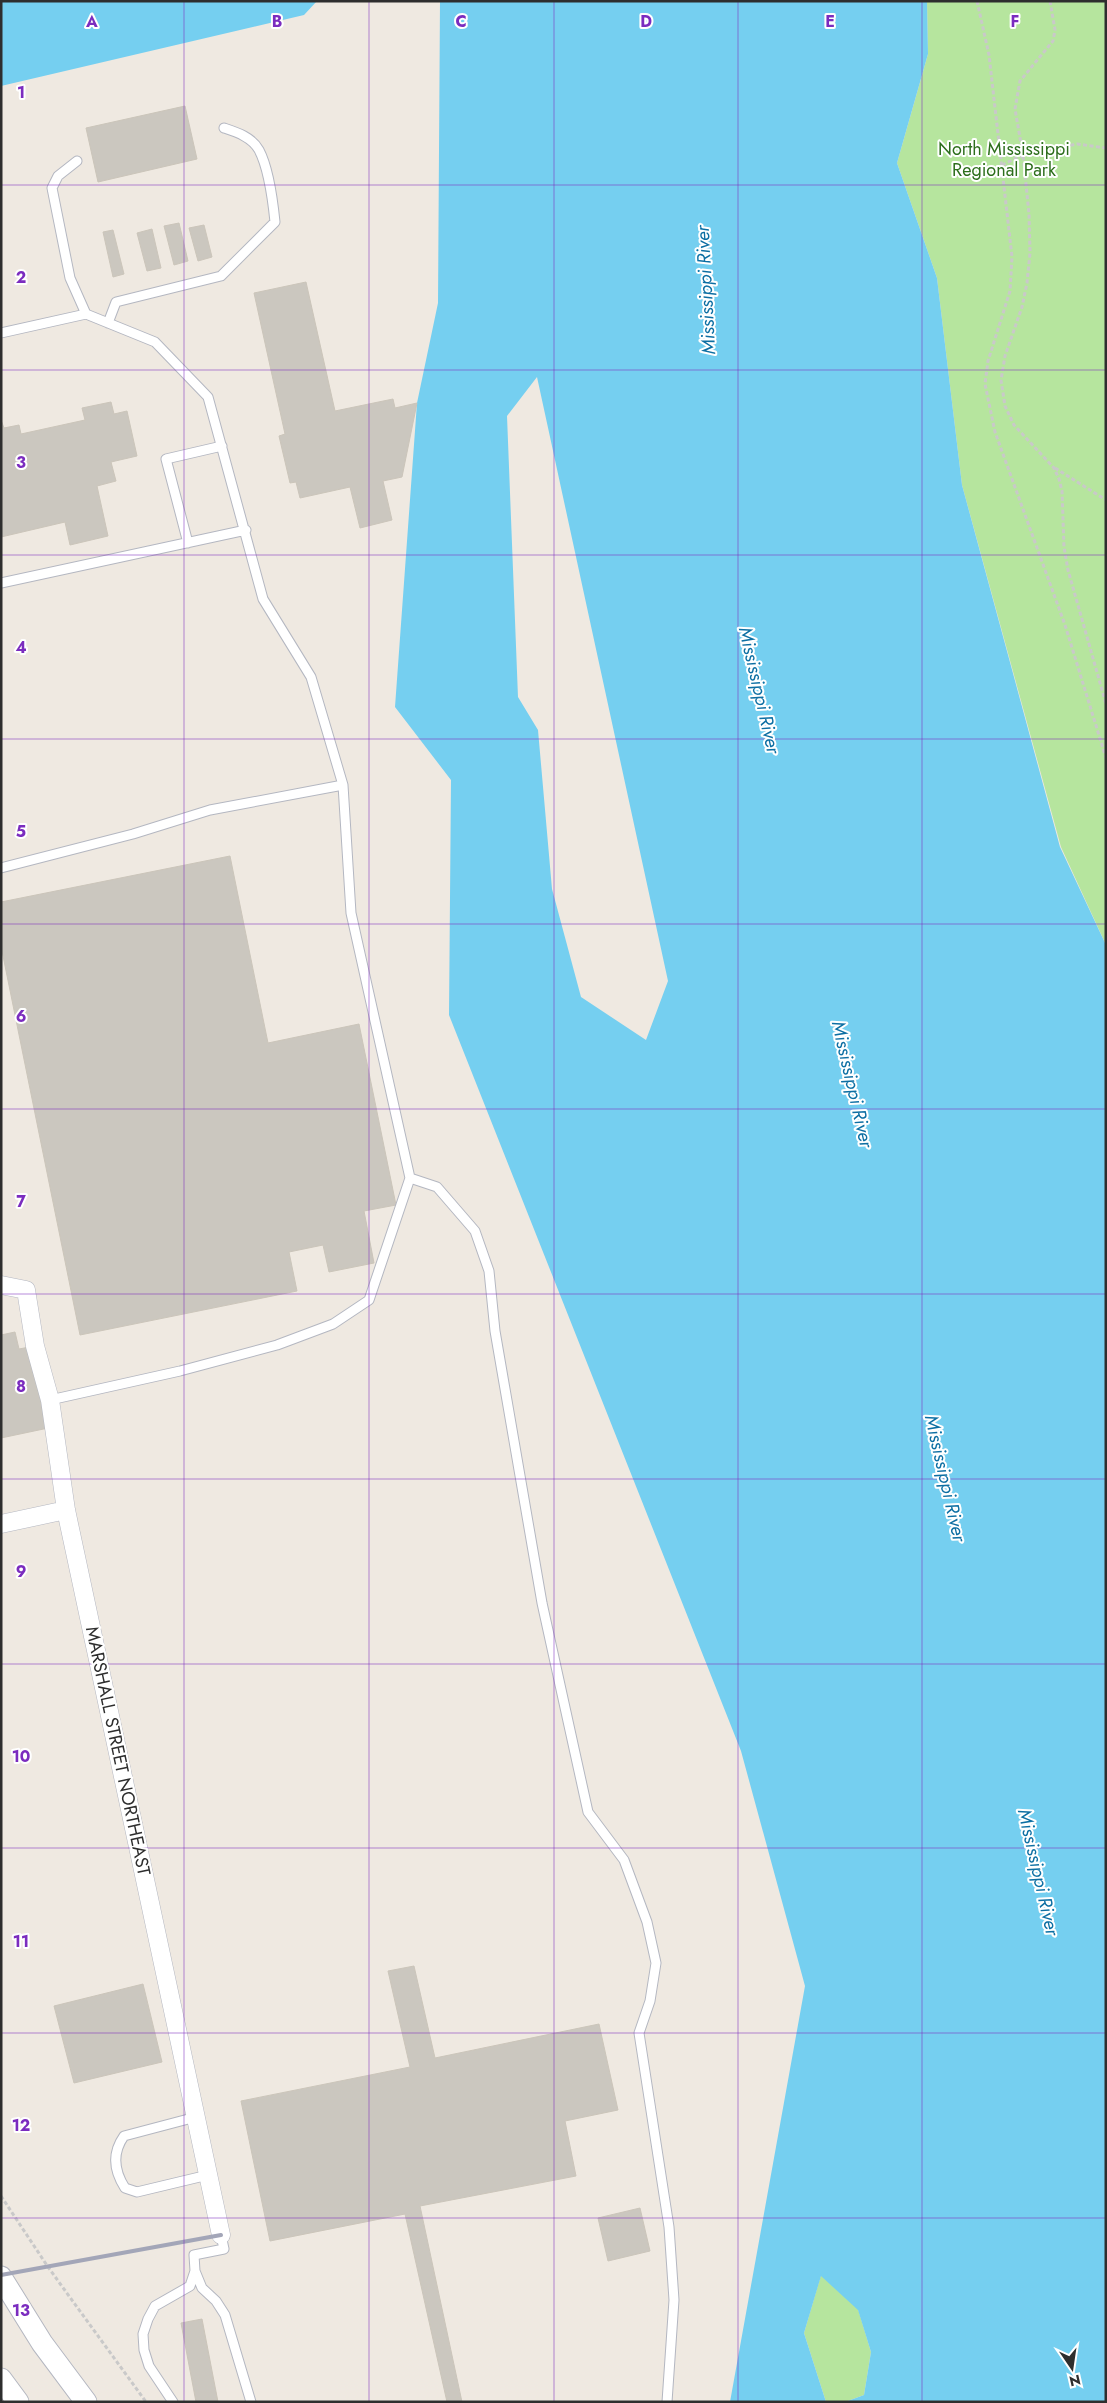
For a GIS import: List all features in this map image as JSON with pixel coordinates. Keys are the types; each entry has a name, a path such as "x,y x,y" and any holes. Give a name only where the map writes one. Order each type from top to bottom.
{"street":[{"name":"MARSHALL STREET NORTHEAST","path":"1,1285 26,1290 35,1346 50,1400 66,1510 221,2235"},
{"path":"1,1524 66,1510"},
{"path":"1,2277 42,2343 86,2402"},
{"path":"1,2379 18,2402"}],"lane":[{"path":"108,323 116,302 221,276 276,222 272,196 259,149 243,135 224,128"},
{"path":"76,161 58,176 52,188 70,278 86,314"},
{"path":"1,333 86,314 155,342 208,397 246,530 263,599 311,677 343,785 350,913 410,1178 369,1300 333,1324 260,1350 180,1371 50,1400"},
{"path":"188,543 166,459 222,446"},
{"path":"1,583 246,530"},
{"path":"1,868 133,834 210,810 343,785"},
{"path":"410,1178 436,1187 475,1231 489,1271 495,1331 542,1603 588,1812 624,1860 646,1922 656,1963 650,2002 639,2033 669,2227 674,2300 667,2402"},
{"path":"196,2117 124,2136 117,2147 115,2161 118,2177 124,2188 136,2192 208,2175"},
{"path":"221,2235 224,2249 194,2255 195,2271 202,2288 216,2301 225,2315 251,2402"},
{"path":"173,2402 149,2366 144,2350 144,2334 148,2319 155,2306 190,2286 195,2271"}],"path":[{"path":"977,1 989,55 1012,257 1010,291 988,361 985,384 998,440 1066,624 1106,758"},
{"path":"1050,1 1055,30 1053,41 1020,81 1014,109 1023,155 1029,214 1027,283 1022,307 1005,356 1001,380 1005,406 1014,426 1054,468 1106,500"},
{"path":"1002,165 1023,155 1077,144 1106,148"},
{"path":"1054,468 1062,491 1064,547 1068,570 1106,704"},
{"path":"1,2196 48,2267 146,2402"}],"green space":[{"name":"North Mississippi Regional Park","path":"927,1 1106,1 1106,945 1061,847 962,485 937,278 897,163 928,54"},
{"path":"821,2275 858,2309 871,2352 864,2395 845,2402 826,2402 804,2333"}],"water":[{"path":"1,1 317,1 304,15 1,86"},
{"name":"Mississippi River","path":"440,1 927,1 928,54 897,163 937,278 962,485 1060,847 1106,945 1106,2402 845,2402 864,2395 871,2352 858,2310 821,2276 804,2333 826,2402 730,2402 805,1986 741,1751 449,1015 451,780 395,707 417,403 438,303","holes":["537,377 668,981 646,1040 581,997 552,889 538,730 518,697 507,416"]}],"building":[{"path":"185,106 197,159 98,182 86,128"},
{"path":"179,223 188,261 174,265 164,226"},
{"path":"204,225 212,257 198,261 189,228"},
{"path":"152,229 161,268 147,271 137,233"},
{"path":"113,230 124,274 113,277 103,232"},
{"path":"306,282 335,411 393,399 395,408 417,403 402,477 383,481 392,520 360,528 350,487 300,498 296,482 290,483 279,436 285,434 254,293"},
{"path":"111,402 114,414 127,411 137,456 111,462 116,481 97,486 108,536 70,545 65,522 1,537 1,420 4,428 19,425 21,434 85,420 82,408"},
{"path":"230,856 268,1043 359,1024 396,1205 364,1211 374,1263 329,1272 323,1245 289,1252 297,1291 80,1335 1,946 1,902"},
{"path":"15,1332 19,1349 35,1346 53,1427 1,1438 1,1335"},
{"path":"414,1966 435,2058 599,2024 618,2110 565,2121 576,2176 420,2206 462,2402 447,2402 405,2214 270,2241 241,2101 410,2067 388,1971"},
{"path":"143,1984 162,2062 74,2083 54,2006"},
{"path":"640,2208 650,2251 608,2261 598,2218"},
{"path":"202,2319 218,2402 196,2402 181,2323"}],"railway":[{"path":"1,2275 221,2235"}]}
